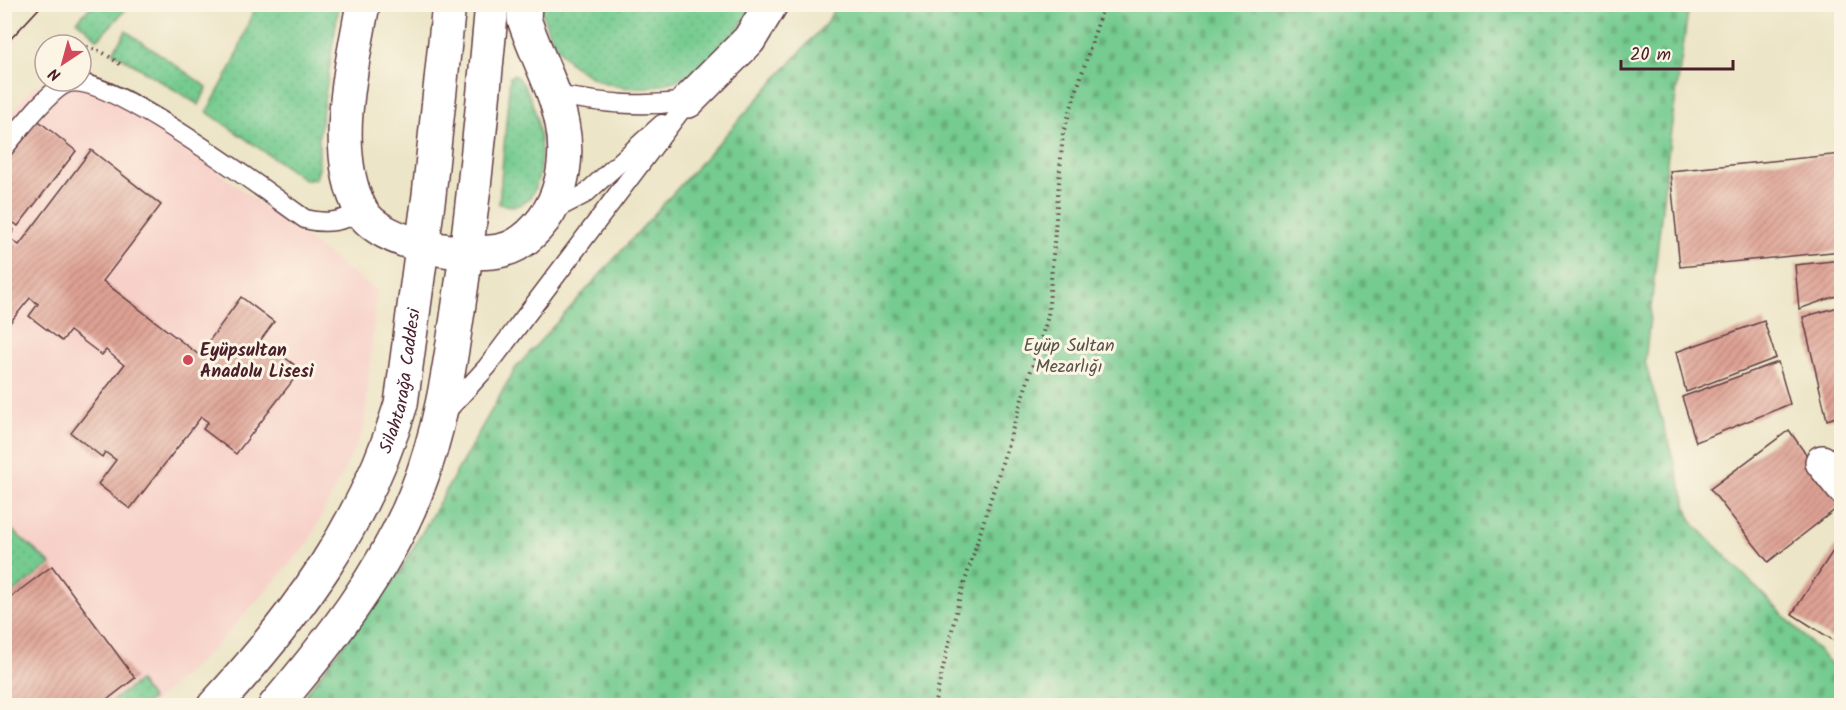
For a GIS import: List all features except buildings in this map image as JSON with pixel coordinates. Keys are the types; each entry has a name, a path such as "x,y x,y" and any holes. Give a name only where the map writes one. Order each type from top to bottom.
{"main road":[{"path":"363,4 346,99 348,169 362,212 371,223 391,236 422,245 467,251 504,250 518,244 547,214 558,192 564,160 564,122 555,95 535,54 524,19 525,4"},
{"name":"Silahtarağa Caddesi","path":"214,705 262,652 325,569 377,472 400,404 422,245 449,4"},
{"path":"275,705 337,630 369,584 415,496 441,418 467,251 492,4"},
{"path":"688,101 749,40 771,4"}],"lane":[{"path":"4,148 42,103 64,84 79,83 118,98 181,133 305,219 330,223 362,212"},
{"path":"555,95 612,104 649,106 688,101"},
{"path":"547,214 585,194 688,101"},
{"path":"441,418 488,367 688,101"}],"path":[{"path":"934,705 959,600 1048,316 1063,133 1104,4"}],"shaded area":[{"name":"Eyüpsultan Anadolu Lisesi","path":"93,85 104,87 377,291 364,429 308,544 215,647 151,705 5,706 5,120 33,86 33,93 93,93"}],"green space":[{"path":"92,4 130,5 98,39 77,21"},
{"path":"255,5 339,5 319,135 319,168 316,179 305,180 207,112 234,62"},
{"path":"541,5 755,5 724,47 701,67 677,80 651,87 626,87 602,82 580,70 562,54 549,32"},
{"name":"Eyüp Sultan Mezarlığı","path":"835,5 1689,5 1669,144 1645,362 1691,521 1841,674 1841,705 296,706 399,573 515,369 829,20"},
{"path":"126,31 207,87 199,105 113,52"},
{"path":"514,75 523,85 531,100 537,119 541,160 538,179 532,194 522,204 514,206 499,204 510,77"},
{"path":"5,524 51,564 5,599"},
{"path":"139,681 152,700 144,705 106,705"}],"tram line":[{"path":"4,15 14,4"},
{"path":"4,46 43,4"}],"place":[{"name":"Eyüpsultan Anadolu Lisesi","path":"188,360"}]}
